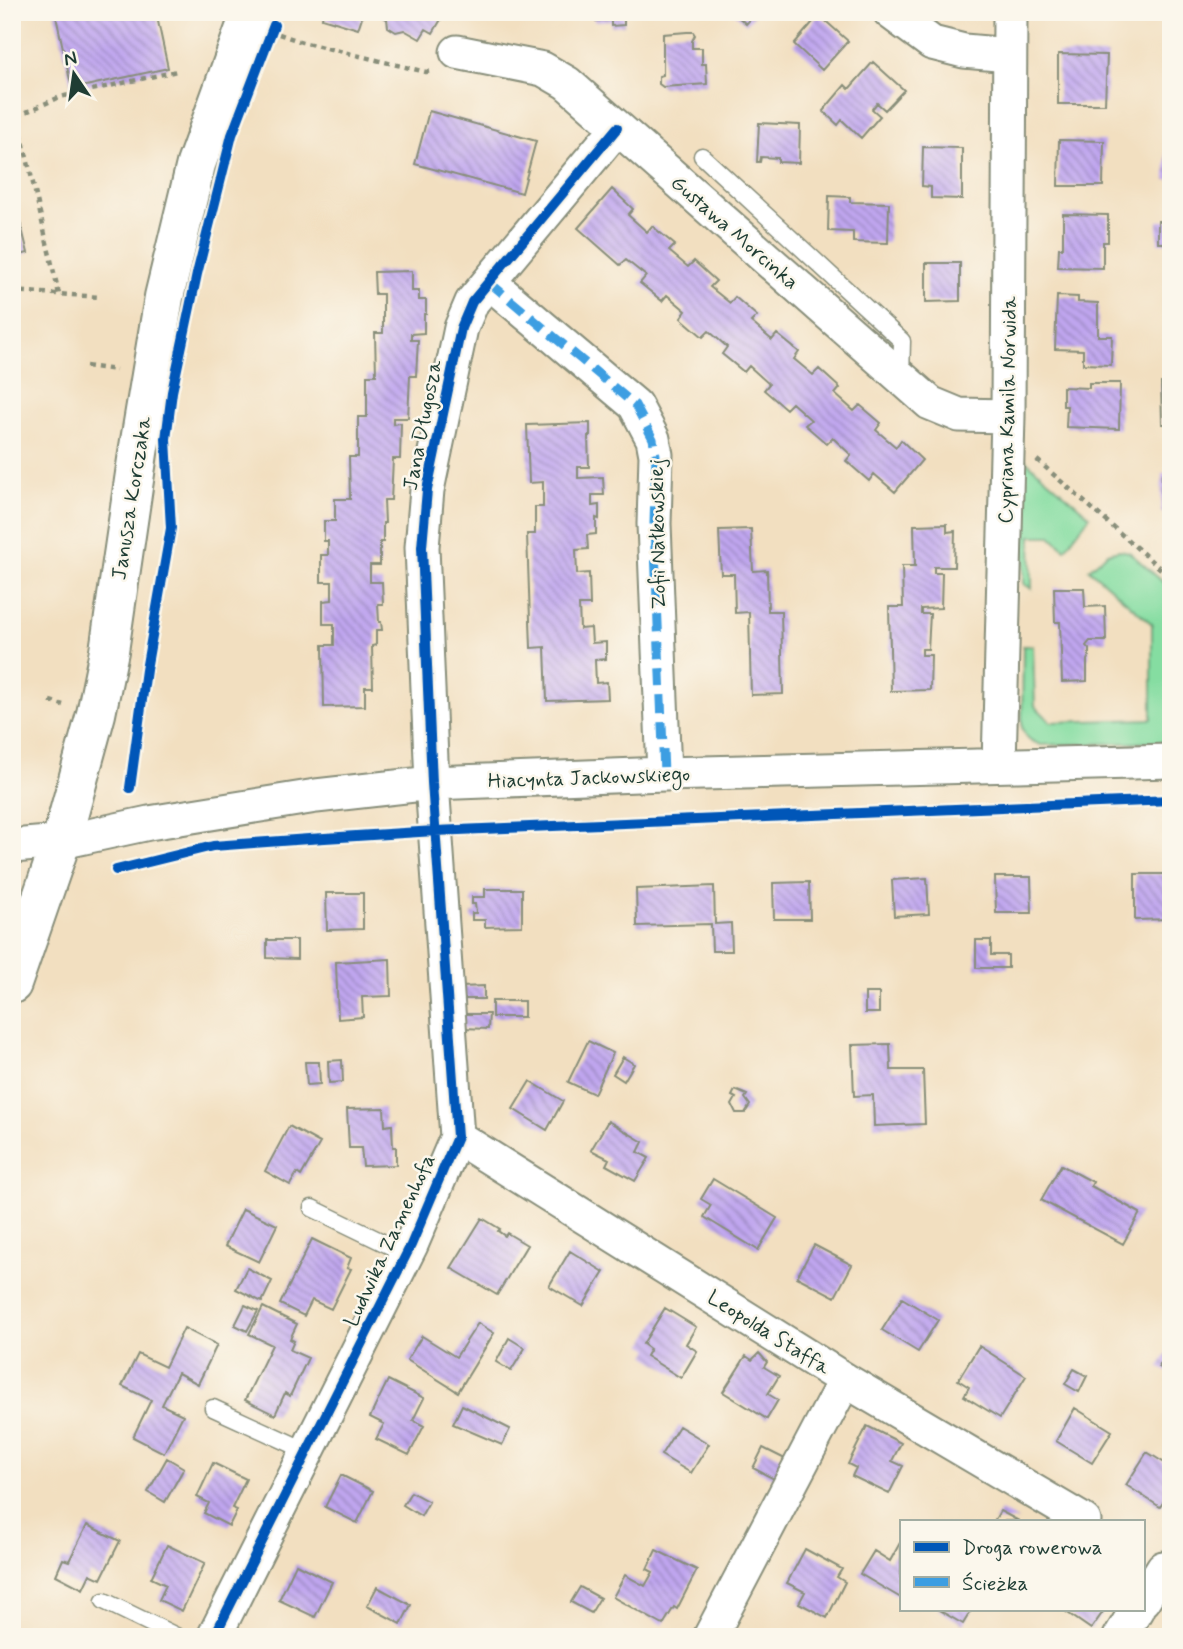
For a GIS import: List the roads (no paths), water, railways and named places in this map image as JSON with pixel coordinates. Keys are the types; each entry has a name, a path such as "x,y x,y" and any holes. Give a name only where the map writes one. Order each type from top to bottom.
{"street":[{"name":"Janusza Korczaka","path":"12,984 61,842 96,714 164,297 196,164 251,12"},
{"path":"890,12 932,43 964,51 1009,55"},
{"name":"Cypriana Kamila Norwida","path":"999,765 1008,416 1010,12"},
{"name":"Gustawa Morcinka","path":"457,52 543,69 567,83 930,403 959,415 1008,416"},
{"name":"Jana Długosza","path":"432,783 422,547 427,491 461,328 472,302 617,128"},
{"name":"Zofii Nałkowskiej","path":"489,282 635,405 653,439 657,475 654,524 664,774"},
{"name":"Hiacynta Jackowskiego","path":"12,846 61,842 208,812 432,783 1171,761"},
{"name":"Ludwika Zamenhofa","path":"214,1637 407,1254 457,1138 432,783"},
{"name":"Leopolda Staffa","path":"457,1138 845,1380 1082,1520"},
{"path":"710,1637 845,1380"},
{"path":"1144,1598 1159,1565"},
{"path":"1119,1637 1136,1610"}],"lane":[{"path":"702,156 902,341 901,378"},
{"path":"312,1208 407,1254"},
{"path":"213,1408 307,1451"},
{"path":"104,1601 178,1637"}]}
